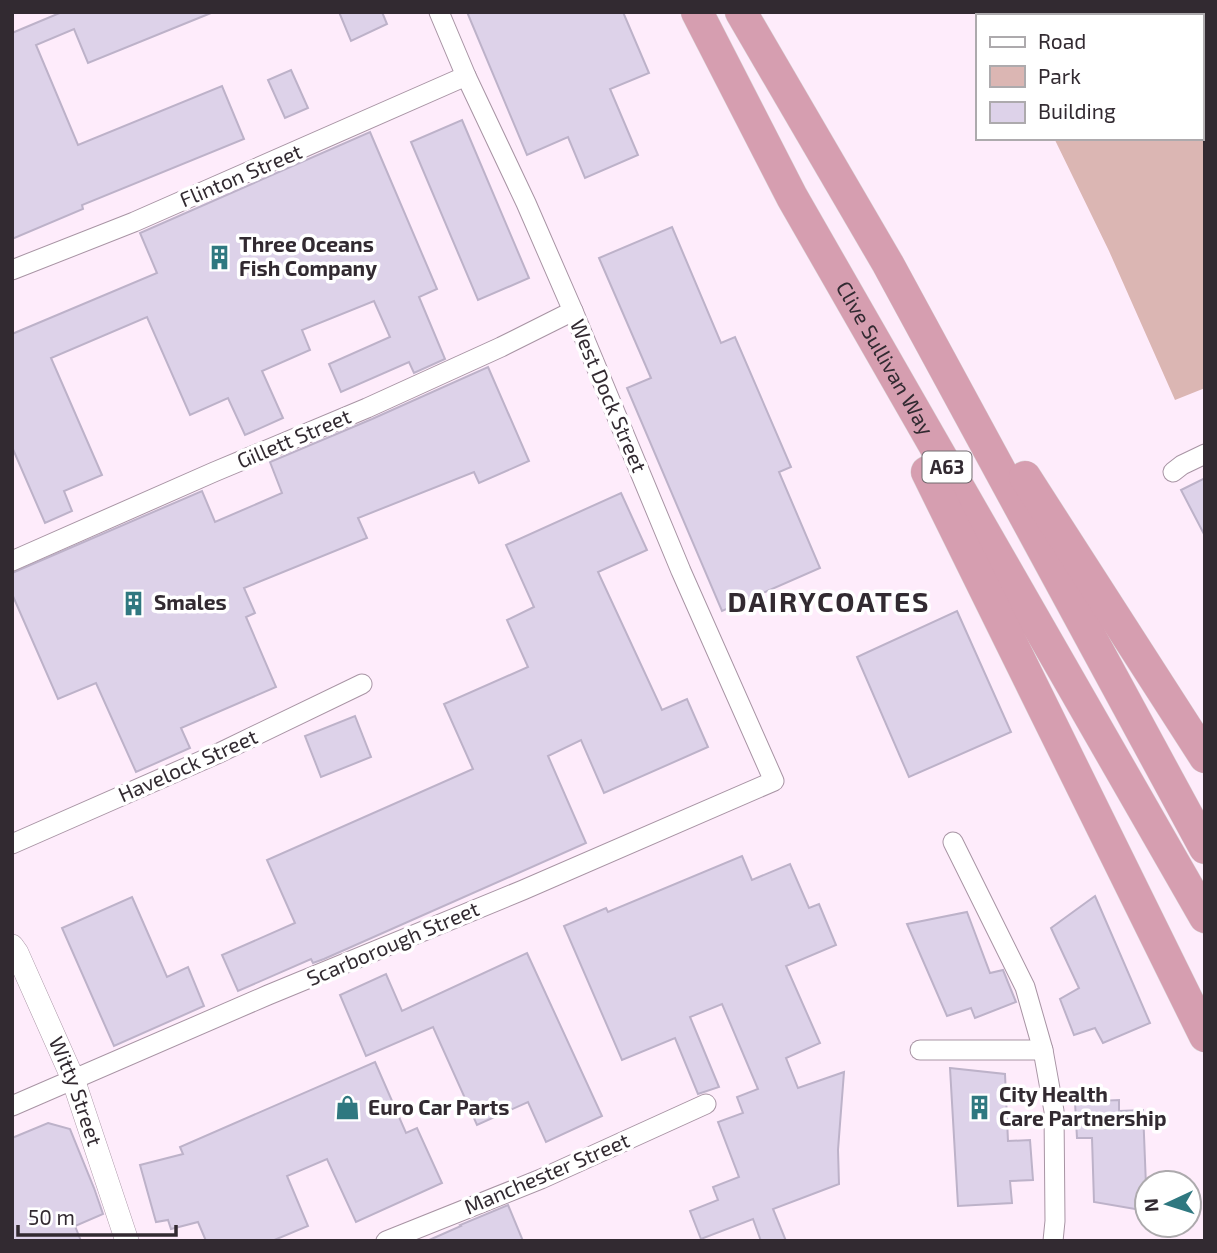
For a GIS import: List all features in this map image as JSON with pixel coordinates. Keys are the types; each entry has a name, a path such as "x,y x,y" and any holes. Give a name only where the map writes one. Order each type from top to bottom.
{"highway":[{"name":"Clive Sullivan Way","path":"697,12 792,197 1205,917"},
{"name":"A63","path":"741,12 888,264 1205,848"},
{"path":"792,197 1205,1036"},
{"path":"888,264 1205,757"}],"street":[{"name":"West Dock Street","path":"439,12 526,203 676,559 774,781"},
{"name":"Flinton Street","path":"12,270 134,222 466,76"},
{"name":"Gillett Street","path":"12,561 367,408 573,311"},
{"path":"1173,472 1205,454"},
{"name":"Havelock Street","path":"12,844 217,754 362,684"},
{"name":"Scarborough Street","path":"12,1106 774,781"},
{"path":"953,842 1026,987 1043,1050 1054,1111 1053,1241"},
{"name":"Witty Street","path":"12,946 73,1079 127,1241"},
{"path":"920,1050 1043,1050"},
{"name":"Manchester Street","path":"386,1241 541,1179 706,1104"}],"green space":[{"path":"989,12 1205,12 1205,388 1175,400 1109,251 1055,140 1203,140 1203,14"}],"building":[{"path":"62,12 211,13 88,63 74,29 36,45 78,145 222,86 244,139 82,205 83,209 12,239 12,33"},
{"path":"339,12 382,12 387,24 351,41"},
{"path":"467,12 623,12 649,73 610,89 638,155 585,178 568,137 527,155"},
{"path":"291,70 308,108 285,118 268,80"},
{"path":"462,120 529,278 478,300 411,142"},
{"path":"370,132 437,289 419,297 445,359 414,373 409,362 341,392 329,364 390,337 374,301 302,330 310,350 262,371 283,418 245,435 228,398 190,415 147,317 51,358 102,475 64,491 72,511 45,523 12,447 12,334 157,273 140,233"},
{"path":"672,227 721,343 735,337 791,467 779,472 820,568 722,611 627,388 651,378 599,258"},
{"path":"488,367 529,461 479,483 474,472 358,518 367,538 244,588 255,613 246,617 276,687 181,728 190,748 136,772 96,683 58,699 12,594 12,573 202,491 215,522 282,493 270,462"},
{"path":"1205,478 1205,536 1181,490"},
{"path":"621,493 647,550 598,572 662,710 687,699 708,747 604,793 581,740 548,756 586,843 324,959 313,963 311,959 238,991 222,955 295,923 267,860 473,769 444,704 528,667 507,620 534,607 506,545"},
{"path":"957,611 1011,732 909,777 857,657"},
{"path":"355,716 371,757 321,777 305,736"},
{"path":"742,856 752,880 790,864 809,908 819,904 836,945 786,966 820,1043 786,1058 798,1088 844,1072 838,1150 839,1184 773,1209 786,1241 761,1241 753,1219 701,1239 690,1211 718,1200 713,1187 739,1177 718,1122 743,1113 737,1097 758,1089 722,1004 690,1017 719,1087 698,1094 675,1038 622,1060 564,926 606,908 608,912"},
{"path":"1095,896 1150,1023 1103,1043 1095,1028 1074,1035 1060,999 1079,988 1051,928"},
{"path":"132,897 167,977 188,967 204,1006 114,1046 62,928"},
{"path":"967,912 990,973 1003,970 1016,1002 975,1018 971,1008 947,1016 907,924"},
{"path":"527,953 602,1116 546,1142 528,1102 477,1125 433,1027 366,1056 340,995 386,974 402,1011"},
{"path":"375,1062 406,1133 417,1128 442,1183 356,1222 327,1159 287,1176 308,1226 272,1241 206,1241 198,1222 171,1229 168,1220 156,1222 140,1165 183,1154 180,1147"},
{"name":"City Health Care Partnership","path":"950,1068 1005,1074 1008,1141 1030,1140 1033,1180 1010,1181 1012,1203 958,1206"},
{"path":"1119,1100 1119,1111 1143,1110 1145,1169 1133,1169 1133,1209 1094,1202 1092,1138 1077,1138 1075,1102"},
{"path":"48,1123 70,1129 103,1214 75,1226 81,1241 12,1241 12,1138"},
{"path":"508,1205 523,1241 427,1241 460,1225"}],"place":[{"name":"Three Oceans Fish Company","path":"219,257"},
{"name":"Smales","path":"134,603"},
{"name":"City Health Care Partnership","path":"979,1107"},
{"name":"Euro Car Parts","path":"348,1108"}],"district":[{"name":"DAIRYCOATES","path":"829,602"}]}
